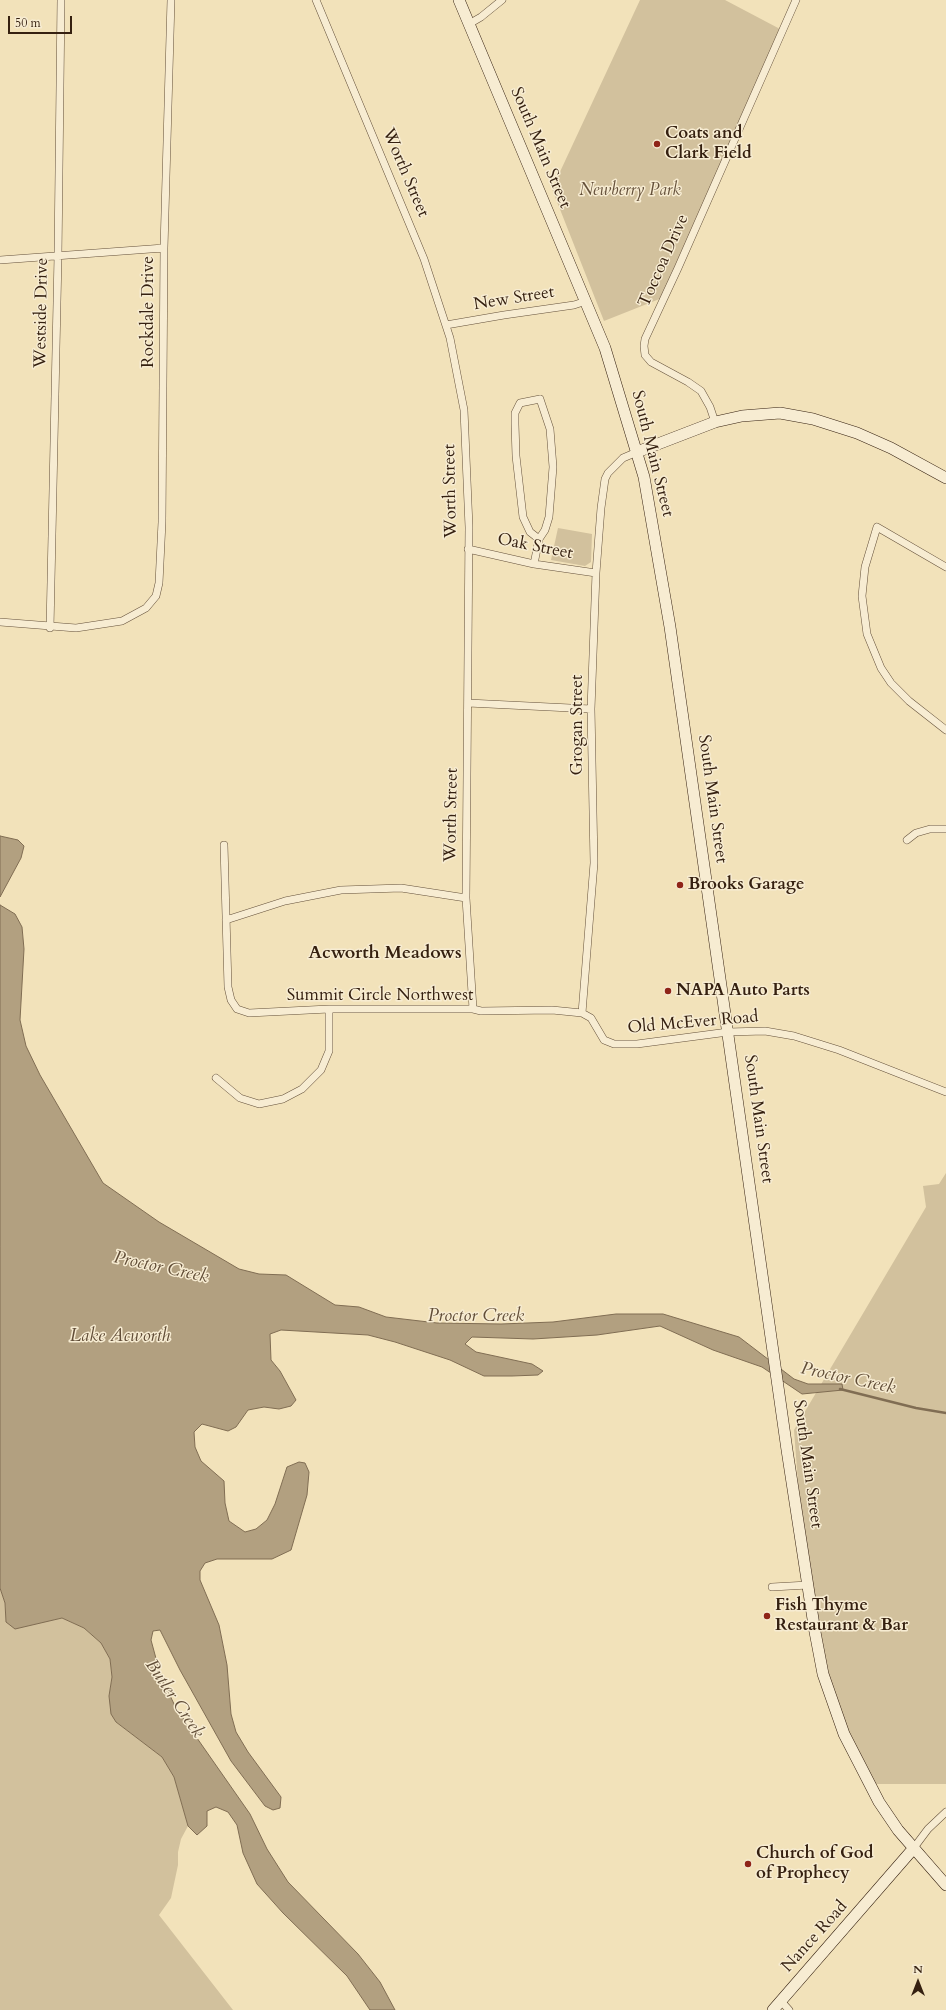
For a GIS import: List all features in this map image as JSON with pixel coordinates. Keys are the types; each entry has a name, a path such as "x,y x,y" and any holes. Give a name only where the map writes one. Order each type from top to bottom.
{"main road":[{"name":"South Main Street","path":"459,0 586,301 613,370 644,477 661,568 779,1389 808,1585 824,1674 839,1722 862,1771 879,1802 913,1849 946,1885"},
{"path":"637,452 715,422 742,416 780,414 813,419 857,433 891,448 946,478"},
{"name":"Nance Road","path":"773,2010 897,1870 913,1849"}],"street":[{"name":"Westside Drive","path":"50,628 58,256 61,0"},
{"name":"Rockdale Drive","path":"0,622 50,628 76,628 122,621 146,608 156,596 160,561 164,470 164,248 171,0"},
{"name":"Worth Street","path":"316,0 424,259 446,325 459,379 464,410 469,527 466,898 473,1009"},
{"path":"469,24 481,17 502,0"},
{"name":"Toccoa Drive","path":"715,422 710,407 701,391 688,382 650,362 645,356 645,339 678,268 796,0"},
{"path":"0,260 164,248"},
{"name":"New Street","path":"446,325 574,305 586,301"},
{"path":"534,564 539,539 550,518 553,467 550,429 540,399 520,403 515,413 516,456 524,517 530,532 539,539"},
{"name":"Grogan Street","path":"582,1013 594,863 591,709 596,574 606,479 608,473 617,462 637,452"},
{"path":"946,568 877,528 865,567 862,596 866,634 881,668 891,683 909,701 946,730"},
{"name":"Oak Street","path":"468,549 534,564 596,574"},
{"path":"468,703 591,709"},
{"path":"907,840 916,833 930,829 946,829"},
{"name":"Summit Circle Northwest","path":"224,845 228,987 231,1000 237,1009 249,1013 329,1009 473,1009 482,1011 552,1010 582,1013"},
{"path":"226,920 285,901 341,890 401,888 466,898"},
{"path":"216,1078 240,1098 259,1104 283,1098 302,1089 321,1070 329,1051 329,1009"},
{"name":"Old McEver Road","path":"582,1013 591,1018 602,1038 614,1044 637,1044 728,1032 765,1031 794,1036 839,1050 946,1092"},
{"path":"772,1588 808,1585"},
{"path":"913,1849 928,1829 946,1812"},
{"path":"781,2001 789,2010"}],"green space":[{"name":"Newberry Park","path":"640,0 725,0 780,29 662,298 604,321 552,189"},
{"path":"558,528 592,534 591,562 585,566 551,560"},
{"path":"946,1173 946,1784 875,1784 835,1716 804,1561 794,1430 926,1207 923,1186 939,1184"},
{"path":"0,1588 5,1603 6,1622 46,1621 62,1618 84,1628 101,1643 110,1659 112,1677 109,1696 116,1722 162,1757 174,1777 188,1826 181,1839 178,1852 178,1865 171,1898 159,1915 233,2010 0,2010"}],"water":[{"path":"0,836 18,840 24,846 21,858 0,897"},
{"name":"Lake Acworth","path":"0,905 15,914 22,927 24,949 20,1020 26,1046 40,1075 103,1183 159,1222 239,1269 259,1274 286,1275 335,1305 359,1307 386,1317 437,1323 501,1324 553,1322 616,1314 663,1314 739,1337 794,1379 808,1384 842,1384 843,1390 802,1394 762,1367 713,1350 660,1326 597,1335 533,1339 472,1337 465,1344 476,1352 532,1364 543,1371 538,1375 512,1376 484,1376 450,1360 368,1335 281,1330 270,1334 271,1360 280,1371 296,1400 291,1406 279,1409 264,1407 248,1410 236,1427 228,1431 202,1424 194,1432 195,1447 201,1461 224,1481 225,1503 229,1521 245,1532 256,1529 267,1520 275,1504 287,1467 299,1462 305,1463 309,1472 307,1495 291,1550 272,1559 217,1559 205,1563 200,1571 200,1580 219,1625 227,1665 231,1714 236,1732 248,1752 281,1797 280,1808 273,1810 265,1806 231,1761 180,1670 160,1630 153,1631 151,1640 161,1677 176,1708 250,1814 267,1849 288,1882 358,1954 380,1982 395,2010 370,2010 347,1976 283,1913 257,1884 243,1853 237,1825 228,1812 216,1807 207,1811 207,1826 197,1835 188,1826 174,1777 162,1757 116,1722 111,1714 109,1696 112,1677 110,1659 101,1643 84,1628 62,1618 15,1629 6,1622 5,1603 0,1588"}],"waterway":[{"name":"Proctor Creek","path":"840,1389 916,1408 946,1413"}],"place":[{"name":"Coats and Clark Field","path":"657,144"},
{"name":"Brooks Garage","path":"680,885"},
{"name":"NAPA Auto Parts","path":"668,991"},
{"name":"Fish Thyme Restaurant & Bar","path":"767,1616"},
{"name":"Church of God of Prophecy","path":"748,1864"}],"district":[{"name":"Acworth Meadows","path":"385,954"}],"water label":[{"name":"Butler Creek","path":"174,1699"}]}
